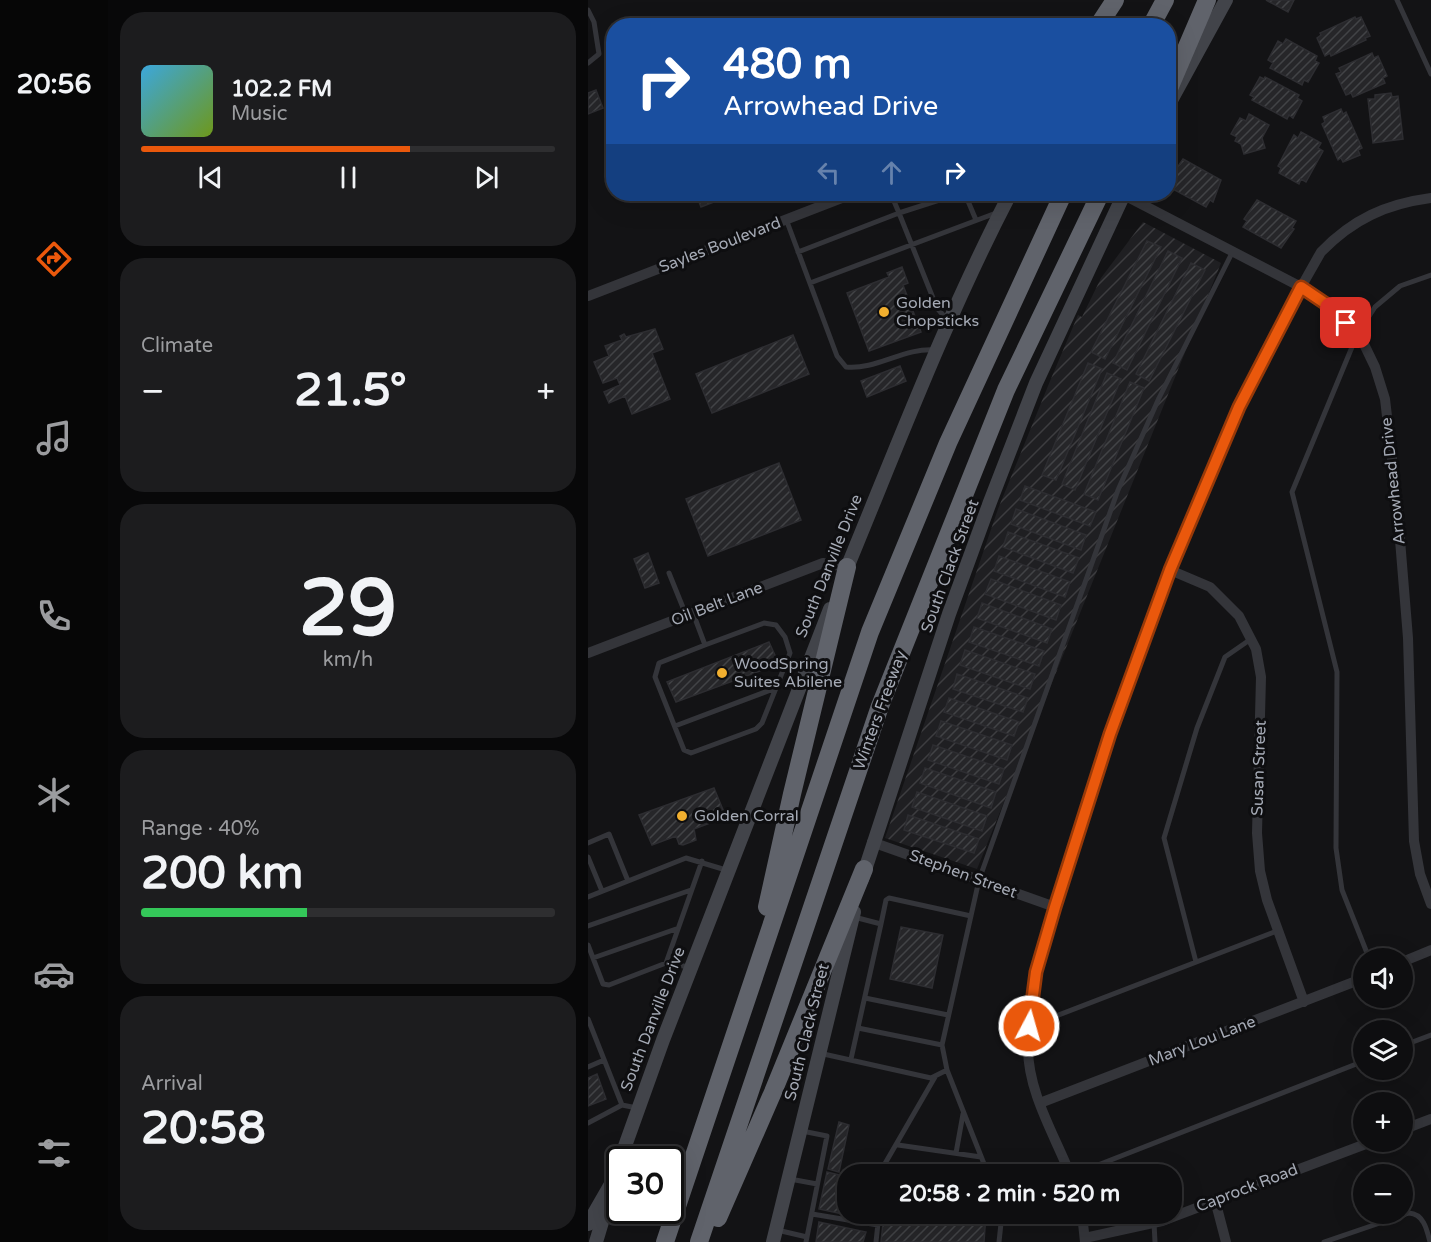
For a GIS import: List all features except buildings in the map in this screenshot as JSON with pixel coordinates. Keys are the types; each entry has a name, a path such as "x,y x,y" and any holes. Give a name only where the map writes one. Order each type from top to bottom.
{"highway":[{"path":"1103,18 1113,0"},
{"path":"1155,18 1165,0"},
{"path":"1176,45 1200,0"},
{"path":"1176,72 1207,0"},
{"name":"Winters Freeway","path":"665,1242 870,632 948,443 1060,201"},
{"name":"Winters Freeway","path":"699,1242 880,706 1006,390 1097,201"},
{"path":"747,997 792,794 847,567"},
{"path":"708,1242 773,1092 864,869"}],"main road":[{"path":"1176,91 1226,0"},
{"name":"South Danville Drive","path":"625,1146 728,871 884,474 1006,201"},
{"name":"South Clack Street","path":"774,1236 872,842 949,614 998,481 1056,338 1121,201"},
{"name":"South Danville Drive","path":"588,1224 606,1193"},
{"path":"596,1242 606,1208"}],"street":[{"path":"1066,1164 1030,1073 1029,1026 1036,972 1110,734 1170,570 1239,407 1321,252 1340,232 1381,208 1405,201 1431,198"},
{"name":"Sayles Boulevard","path":"588,296 834,201"},
{"name":"Arrowhead Drive","path":"1137,201 1301,287 1335,310 1357,335 1375,367 1385,399 1397,502 1408,638 1414,841 1420,874 1431,904"},
{"name":"Oil Belt Lane","path":"588,653 823,563 847,567"},
{"name":"Susan Street","path":"1170,570 1210,587 1239,616 1251,639 1261,677 1257,833 1260,871 1277,931 1304,1002"},
{"name":"Stephen Street","path":"872,842 1055,907"},
{"path":"1413,957 1431,950"},
{"name":"Mary Lou Lane","path":"1040,1103 1353,982"},
{"path":"1413,1126 1431,1119"},
{"name":"Caprock Road","path":"1182,1212 1353,1149"},
{"path":"1215,1200 1226,1242"},
{"path":"1083,1224 1085,1240"},
{"name":"Caprock Road","path":"1085,1240 1150,1224"}],"lane":[{"path":"1397,0 1431,74"},
{"path":"588,10 594,22 599,54 588,63"},
{"path":"894,201 937,308 950,324"},
{"path":"798,252 936,201"},
{"path":"968,201 976,220"},
{"path":"810,283 1000,212"},
{"path":"786,219 837,356 846,367 861,368 922,348 939,350"},
{"path":"984,1164 947,1070 942,1045 979,880 1118,490 1159,398 1232,252"},
{"path":"1365,948 1342,890 1336,848 1337,672 1292,492 1357,335 1375,308 1400,286 1431,275"},
{"path":"669,573 705,645"},
{"path":"764,623 776,625 785,637 790,653 776,688 762,723 756,729 686,753 655,676 655,669 659,663 764,623"},
{"path":"1196,962 1164,838 1197,728 1225,657 1251,639"},
{"path":"675,726 776,688"},
{"path":"588,843 609,834 628,880"},
{"path":"588,857 602,891"},
{"path":"588,897 686,858 702,861 728,871"},
{"path":"666,963 676,928 702,861"},
{"path":"588,926 691,890"},
{"path":"851,1059 886,900 890,898 970,916"},
{"path":"852,917 881,924"},
{"path":"593,958 676,928"},
{"path":"1029,1026 1277,931"},
{"path":"588,945 603,984 609,985 666,963 691,967"},
{"path":"865,998 948,1015"},
{"path":"588,1019 622,1105"},
{"path":"858,1028 942,1045"},
{"path":"1413,1042 1431,1035"},
{"path":"819,1053 934,1077"},
{"path":"588,1066 604,1060"},
{"path":"1101,1164 1353,1065"},
{"path":"885,1164 898,1145 934,1077 947,1070"},
{"path":"588,1123 622,1105 637,1108"},
{"path":"956,1153 964,1112"},
{"path":"774,1236 807,1240 827,1136 800,1131"},
{"path":"898,1145 981,1157"},
{"path":"788,1178 817,1184"},
{"path":"1324,1242 1414,1213 1423,1221 1430,1242"},
{"path":"812,1214 878,1225 876,1242"},
{"path":"999,1242 1001,1224"},
{"path":"1154,1224 1155,1242"}],"shaded area":[{"path":"1143,222 1221,263 977,869 885,838 998,509 1050,381 1078,315 1082,317 1101,278"}],"place":[{"name":"Golden Chopsticks","path":"884,312"},
{"name":"WoodSpring Suites Abilene","path":"722,673"},
{"name":"Golden Corral","path":"682,816"}],"route":[{"path":"1029,1026 1036,972 1110,734 1170,570 1239,407 1301,287 1335,310 1346,323"}]}
